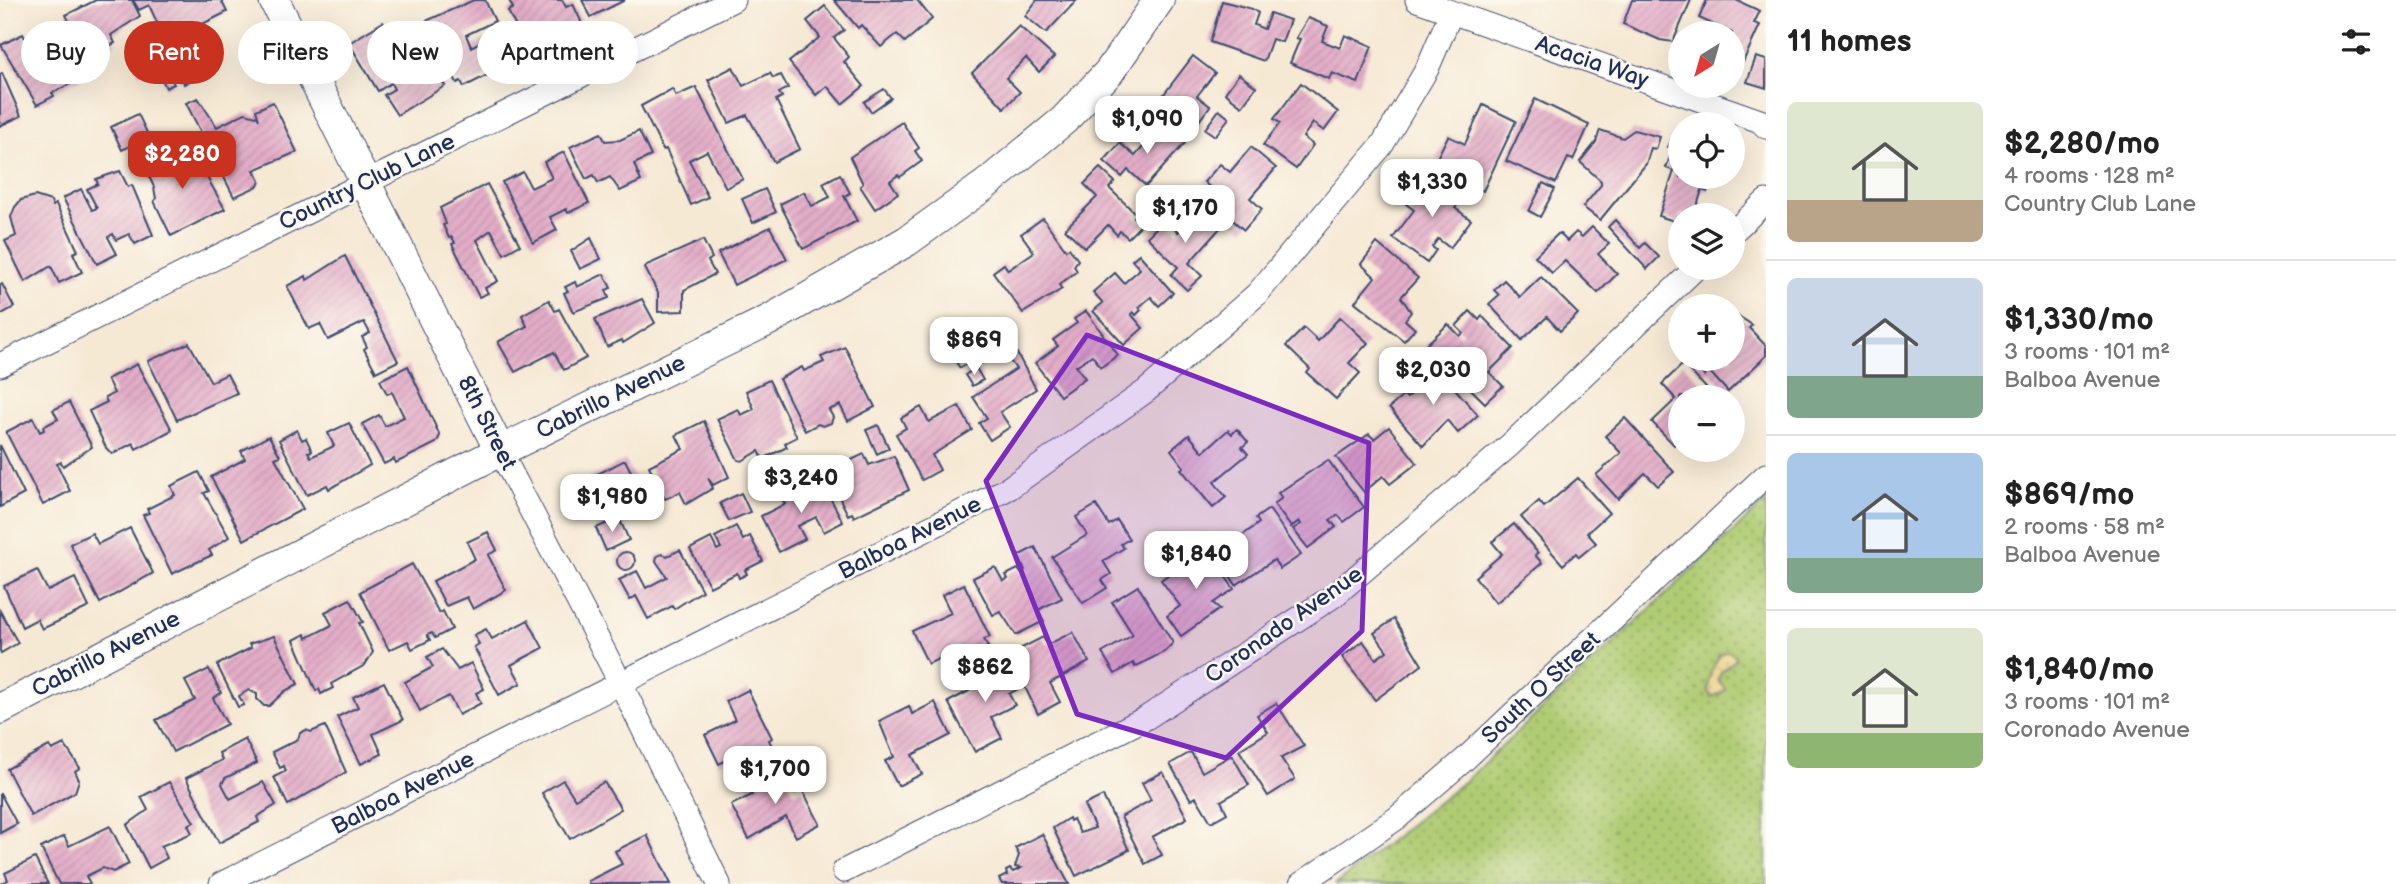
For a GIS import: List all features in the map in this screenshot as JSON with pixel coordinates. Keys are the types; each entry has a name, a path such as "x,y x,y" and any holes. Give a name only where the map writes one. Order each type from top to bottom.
{"street":[{"name":"8th Street","path":"274,0 500,451 621,684 719,884"},
{"name":"Country Club Lane","path":"0,365 733,0"},
{"name":"Cabrillo Avenue","path":"0,709 500,451 769,320 907,241 985,185 1064,120 1109,72 1159,0"},
{"name":"Acacia Way","path":"1417,0 1760,121 1766,127"},
{"name":"Balboa Avenue","path":"221,884 1009,488 1146,391 1257,294 1381,145 1427,69 1451,13"},
{"path":"1745,221 1766,201"},
{"name":"Coronado Avenue","path":"844,871 1146,719 1335,595 1510,445 1683,280"},
{"name":"South O Street","path":"1301,884 1396,818 1463,761 1766,475"}],"highlighted area":[{"path":"1087,335 1369,443 1362,631 1226,758 1077,714 986,481"}],"green space":[{"path":"1766,501 1766,884 1336,884 1466,780"}],"sand":[{"path":"1728,651 1735,655 1736,659 1721,672 1718,679 1725,689 1712,697 1708,690 1710,674 1720,654"}],"building":[{"path":"96,0 132,0 140,16 132,21 124,21 124,26 111,35 115,43 110,46 110,21 69,21 66,15"},
{"path":"133,0 221,0 227,12 209,21 156,21 149,5 139,10"},
{"path":"474,0 485,0 495,21 477,21 477,30 466,35 471,47 477,44 477,80 464,87 462,84 463,21 426,21"},
{"path":"509,0 562,0 566,7 573,4 581,21 513,21 508,11 513,8"},
{"path":"582,0 625,0 591,17"},
{"path":"834,0 917,0 932,19 905,42 897,34 881,47 861,25 858,28"},
{"path":"1037,0 1077,0 1046,33 1025,16"},
{"path":"1632,0 1691,0 1682,21 1668,21 1668,41 1623,24"},
{"path":"1707,0 1736,0 1760,11 1754,23 1760,25 1745,58 1745,21 1706,21 1699,18"},
{"path":"1222,1 1258,13 1254,25 1264,29 1270,13 1290,20 1282,42 1272,39 1264,61 1210,42"},
{"path":"825,6 844,30 834,38 849,57 844,62 864,86 842,104 827,86 816,95 789,62 820,37 807,21"},
{"path":"1308,18 1328,26 1322,41 1340,48 1345,35 1372,46 1358,83 1332,73 1329,79 1290,63 1300,39 1296,38"},
{"path":"1019,26 1054,57 1039,72 1026,58 1006,78 1020,92 1004,108 972,73"},
{"path":"367,32 367,73 353,50 353,41"},
{"path":"21,35 21,78 1,45"},
{"path":"1193,56 1215,73 1197,96 1210,106 1193,129 1158,102"},
{"path":"1756,57 1766,60 1766,88 1747,82"},
{"path":"733,67 743,86 770,73 773,78 781,75 788,88 779,93 782,97 776,100 800,149 774,162 747,115 729,123 708,80"},
{"path":"2,73 21,116 0,126 0,74"},
{"path":"1239,74 1256,87 1242,106 1225,93"},
{"path":"1301,83 1338,112 1324,131 1313,123 1303,137 1313,145 1296,169 1263,145 1280,123 1274,119"},
{"path":"24,84 70,84 52,93 54,96 37,105"},
{"path":"374,84 389,84 378,91"},
{"path":"392,84 445,86 397,115 384,95 394,89"},
{"path":"696,87 743,179 726,188 707,151 689,160 708,197 691,205 666,149 663,150 641,106 672,89 676,96"},
{"path":"884,89 891,98 871,112 864,102"},
{"path":"198,98 217,127 245,113 257,116 259,120 256,110 273,102 297,152 254,170 260,181 258,186 234,197 186,103"},
{"path":"1535,99 1589,125 1573,160 1568,158 1556,183 1506,161"},
{"path":"1483,105 1516,121 1483,191 1437,158 1448,136 1465,144"},
{"path":"1219,110 1229,118 1215,136 1205,129"},
{"path":"138,114 149,137 122,150 111,127"},
{"path":"902,122 919,148 915,151 922,161 890,181 898,193 875,209 860,186 863,184 850,157"},
{"path":"1164,124 1185,143 1146,186 1128,170 1122,177 1104,161 1120,143 1135,156"},
{"path":"1600,130 1623,138 1634,130 1660,137 1656,149 1651,148 1646,164 1600,220 1583,207 1601,185 1601,181 1580,162 1596,142"},
{"path":"639,131 651,156 634,164 641,181 620,191 610,177 598,183 594,175 586,179 570,147 601,133 605,141 620,140"},
{"path":"181,146 189,161 196,158 225,209 171,236 154,201 154,187 145,168"},
{"path":"1251,147 1276,168 1250,198 1262,209 1244,230 1219,208 1225,201 1204,182 1220,164 1230,172"},
{"path":"564,152 589,203 568,213 566,209 550,217 557,230 533,243 502,182 523,172 531,188 552,178 544,162"},
{"path":"1100,168 1115,182 1109,188 1136,214 1134,217 1142,224 1128,238 1120,231 1117,235 1108,225 1085,248 1065,229 1097,197 1084,184"},
{"path":"120,171 128,187 132,185 153,235 135,244 129,234 116,240 113,234 108,237 117,254 97,264 63,198 81,189 92,210 97,208 87,189 98,184 96,179"},
{"path":"840,174 850,193 844,196 857,221 803,249 780,204 804,192 812,206 830,197 823,183"},
{"path":"1429,174 1462,199 1455,208 1471,220 1450,248 1438,239 1432,247 1436,250 1427,263 1393,238 1414,210 1406,204"},
{"path":"1543,183 1555,189 1540,217 1529,211"},
{"path":"487,184 520,245 504,254 491,230 477,240 498,281 485,288 488,293 479,297 452,244 455,243 452,237 449,238 443,225 446,224 440,208"},
{"path":"765,189 776,212 753,223 742,199"},
{"path":"1668,189 1708,189 1707,192 1702,190 1698,203 1668,203 1668,219 1659,216"},
{"path":"1161,190 1170,198 1156,213 1147,204"},
{"path":"35,196 51,201 53,206 56,204 78,251 73,253 82,272 59,283 51,266 25,282 5,241 16,236 11,217 15,207 21,200"},
{"path":"1203,208 1221,227 1189,263 1202,276 1187,290 1171,275 1178,267 1147,237 1165,219 1178,232"},
{"path":"1043,218 1066,250 1069,248 1078,260 1074,266 1077,271 1059,285 1062,289 1023,313 993,272 1004,264 1008,270 1034,252 1021,234"},
{"path":"1615,220 1640,248 1645,243 1659,257 1647,269 1608,227"},
{"path":"770,227 787,259 734,285 718,253"},
{"path":"1592,227 1609,244 1598,254 1617,274 1598,293 1565,261 1552,273 1535,256 1559,233 1567,241 1576,232 1582,237"},
{"path":"591,238 601,259 580,269 571,251"},
{"path":"703,240 712,258 708,261 715,274 684,290 684,311 658,312 658,293 645,268"},
{"path":"1377,243 1418,278 1401,297 1411,312 1405,320 1415,329 1404,341 1355,302 1375,277 1361,264"},
{"path":"1139,254 1173,293 1159,306 1151,297 1139,307 1141,310 1136,315 1133,312 1131,314 1143,328 1124,345 1093,311 1103,303 1093,292 1115,273 1124,283 1140,269 1132,260"},
{"path":"345,256 398,361 376,372 364,349 367,347 362,337 370,333 364,322 328,340 320,324 309,329 287,286 306,276 307,280"},
{"path":"604,274 611,288 606,290 609,298 573,312 564,293 568,291 565,287 575,282 577,287"},
{"path":"1541,277 1578,314 1560,331 1547,317 1522,340 1489,304 1499,295 1494,290 1504,280 1520,297"},
{"path":"2,284 14,307 0,315 0,285"},
{"path":"642,299 655,323 623,343 622,340 607,347 595,319"},
{"path":"549,300 555,311 559,309 586,358 564,370 554,352 515,372 498,342 527,326 522,315"},
{"path":"1086,311 1118,355 1101,367 1092,355 1076,366 1085,378 1060,396 1035,363 1058,346 1053,340 1077,323 1074,319"},
{"path":"1470,311 1479,320 1482,316 1513,348 1489,372 1503,386 1485,403 1426,345 1448,324 1460,336 1463,333 1456,326"},
{"path":"1340,317 1368,343 1349,363 1360,373 1336,399 1307,373 1310,369 1286,346 1304,328 1318,341"},
{"path":"1745,320 1752,325 1749,328 1766,346 1766,356 1735,385 1722,385 1709,371 1745,371"},
{"path":"967,339 978,356 960,368 948,350"},
{"path":"189,343 211,382 227,374 237,393 177,420 148,361"},
{"path":"1013,346 1036,389 1000,412 1010,427 990,440 979,423 987,418 973,397 1016,369 1004,352"},
{"path":"845,347 875,407 848,421 840,405 829,410 833,417 831,423 823,426 818,424 805,431 779,379 802,367 804,371 824,362 821,357"},
{"path":"137,364 172,430 136,449 133,443 112,454 106,448 89,411 107,402 105,398 114,393 107,379"},
{"path":"408,366 440,436 436,443 396,463 394,459 384,464 362,424 379,415 385,426 404,417 392,392 387,394 380,380"},
{"path":"1430,367 1436,367 1478,415 1458,433 1447,420 1423,446 1389,408 1404,395 1407,398 1424,383 1422,374"},
{"path":"976,368 983,380 972,386 965,375"},
{"path":"1676,371 1690,371 1703,385 1668,385 1668,390 1662,384"},
{"path":"769,380 797,437 785,443 787,447 763,459 759,451 742,461 738,460 717,419 738,409 741,415 754,409 746,391"},
{"path":"69,402 92,447 63,466 61,462 57,464 70,491 43,505 6,432 33,418 40,432 44,430 43,427 58,419 53,410"},
{"path":"959,406 972,430 932,455 940,470 922,480 896,434 906,428 901,418 921,407 929,422"},
{"path":"1668,407 1668,439 1652,422"},
{"path":"1625,418 1674,472 1658,486 1645,473 1618,499 1596,475 1621,453 1605,436"},
{"path":"704,421 729,477 713,485 708,478 713,488 686,504 680,492 665,499 649,466 683,449 676,435"},
{"path":"349,423 370,465 329,489 327,485 307,495 279,440 297,430 302,440 306,438 312,451 308,452 311,457 334,446 328,433"},
{"path":"878,425 889,448 877,454 866,430"},
{"path":"1389,427 1417,463 1390,484 1383,476 1364,492 1336,457 1369,434 1374,439"},
{"path":"1237,429 1248,442 1242,447 1248,454 1214,482 1226,497 1213,508 1181,469 1184,467 1171,450 1189,435 1203,452 1228,430 1232,434"},
{"path":"269,436 280,456 275,458 303,509 244,540 211,477 245,459 241,451"},
{"path":"0,445 24,494 0,507"},
{"path":"864,454 869,465 894,456 909,490 854,517 852,513 848,515 829,477 833,475 830,470"},
{"path":"625,460 641,491 619,502 622,509 612,514 608,508 590,517 580,499 585,497 578,484"},
{"path":"1328,460 1364,507 1344,522 1338,515 1330,520 1336,527 1308,548 1293,529 1301,524 1299,521 1291,527 1274,504 1282,498 1278,493"},
{"path":"199,472 209,491 204,493 229,537 209,550 212,555 172,574 143,515 149,513 147,509 175,495 171,486"},
{"path":"1578,478 1609,513 1587,533 1596,543 1579,557 1576,553 1563,565 1521,517 1539,501 1544,507"},
{"path":"820,479 843,522 824,532 816,517 798,526 805,539 779,552 761,516 785,504 782,498"},
{"path":"741,493 750,512 729,521 720,503"},
{"path":"1096,505 1109,525 1117,520 1129,539 1121,544 1124,548 1103,561 1111,574 1102,580 1107,588 1083,603 1052,557 1087,535 1076,517"},
{"path":"1269,509 1301,555 1280,569 1274,560 1236,585 1216,555 1259,523 1256,518"},
{"path":"619,518 629,540 606,551 596,528"},
{"path":"1514,524 1538,553 1535,555 1542,563 1496,603 1475,577 1502,554 1492,542"},
{"path":"736,526 743,540 750,536 763,561 745,570 747,574 739,578 737,573 710,587 690,549 711,538 717,550 721,548 715,537"},
{"path":"130,528 153,573 100,603 70,544 92,533 98,544"},
{"path":"488,532 497,550 488,555 506,590 473,609 467,597 446,606 433,581 475,559 467,542"},
{"path":"1035,547 1062,598 1038,610 1044,621 1016,635 1000,611 993,615 973,578 995,567 1003,581 1008,579 1006,575 1018,569 1021,573 1025,570 1018,556"},
{"path":"1205,548 1234,589 1213,603 1220,609 1181,636 1167,616 1180,606 1161,580"},
{"path":"680,550 702,591 674,609 672,606 648,619 636,596 630,600 619,580 637,571 646,588 667,577 656,561 657,556 667,556"},
{"path":"622,552 630,552 635,561 633,568 622,570 617,565 617,557"},
{"path":"412,564 439,613 443,611 452,629 435,638 432,633 427,635 430,640 412,649 408,641 389,650 360,592"},
{"path":"37,570 48,591 75,578 89,607 42,629 37,619 22,627 4,586"},
{"path":"964,584 990,637 984,639 988,647 955,663 951,653 928,664 912,631 951,613 942,595"},
{"path":"1138,586 1173,643 1164,652 1135,667 1133,663 1115,674 1102,653 1133,635 1112,602"},
{"path":"350,599 363,622 359,623 373,652 365,665 331,684 333,688 321,694 319,689 316,691 294,640 305,634 307,638 332,625 325,612"},
{"path":"0,611 18,643 1,653 0,651"},
{"path":"1394,619 1422,665 1375,700 1342,657 1363,641 1376,659 1387,651 1374,633"},
{"path":"528,620 543,648 511,665 521,683 499,695 474,647 479,644 474,635 486,629 492,639"},
{"path":"1073,632 1089,662 1050,683 1060,702 1038,714 1021,679 1029,675 1016,651 1043,637 1047,645"},
{"path":"274,636 298,684 285,691 269,706 264,706 257,699 257,694 249,690 239,696 244,705 238,707 217,665 251,648 249,644"},
{"path":"442,649 458,670 471,663 484,689 476,693 481,703 459,715 449,696 420,711 405,682 433,667 427,657"},
{"path":"1001,658 1018,689 1009,694 1015,705 991,717 1002,738 975,752 948,702 969,691 966,686 980,679 975,671"},
{"path":"209,669 221,693 213,698 227,724 173,752 156,720 195,700 185,681"},
{"path":"384,682 403,720 373,734 382,754 361,764 337,717 358,707 353,697"},
{"path":"748,690 772,738 769,740 775,752 760,759 751,748 719,764 705,735 735,720 726,701"},
{"path":"935,702 951,735 912,755 922,774 898,786 885,761 894,757 879,721 909,706 912,714"},
{"path":"1276,703 1304,746 1281,758 1295,779 1268,796 1239,750 1268,732 1257,715"},
{"path":"325,726 346,772 288,805 274,777 286,771 284,766 280,768 272,752 298,739 300,733 306,730 311,732"},
{"path":"245,739 257,763 225,778 222,784 230,799 263,782 276,805 257,817 259,822 219,843 186,778 222,760 219,753"},
{"path":"64,744 80,768 75,771 79,780 75,792 31,816 7,769 49,746 52,750"},
{"path":"1191,752 1202,772 1232,755 1249,785 1221,801 1227,813 1211,822 1196,797 1191,800 1170,764"},
{"path":"781,768 794,793 802,789 820,824 796,837 786,817 749,839 731,805 752,795 747,785"},
{"path":"1163,772 1187,818 1152,837 1162,855 1145,864 1121,817 1151,800 1142,783"},
{"path":"563,780 575,799 604,782 621,809 570,839 542,793"},
{"path":"169,782 194,822 188,825 192,833 161,846 167,858 149,868 127,825 148,810 141,797"},
{"path":"0,793 17,824 0,833"},
{"path":"1103,796 1129,850 1076,876 1053,828 1069,818 1070,821 1073,819 1080,833 1095,828 1084,805"},
{"path":"110,826 129,864 113,872 103,868 86,876 90,884 59,884 41,848 64,836 69,846"},
{"path":"1042,834 1069,884 1002,884 999,879 1007,875 1006,871 1010,869 1013,872 1021,868 1015,867 1019,855 1015,848"},
{"path":"647,835 671,884 589,884 588,881 622,864 615,851"},
{"path":"35,858 48,884 1,884 8,880 5,873"}]}
